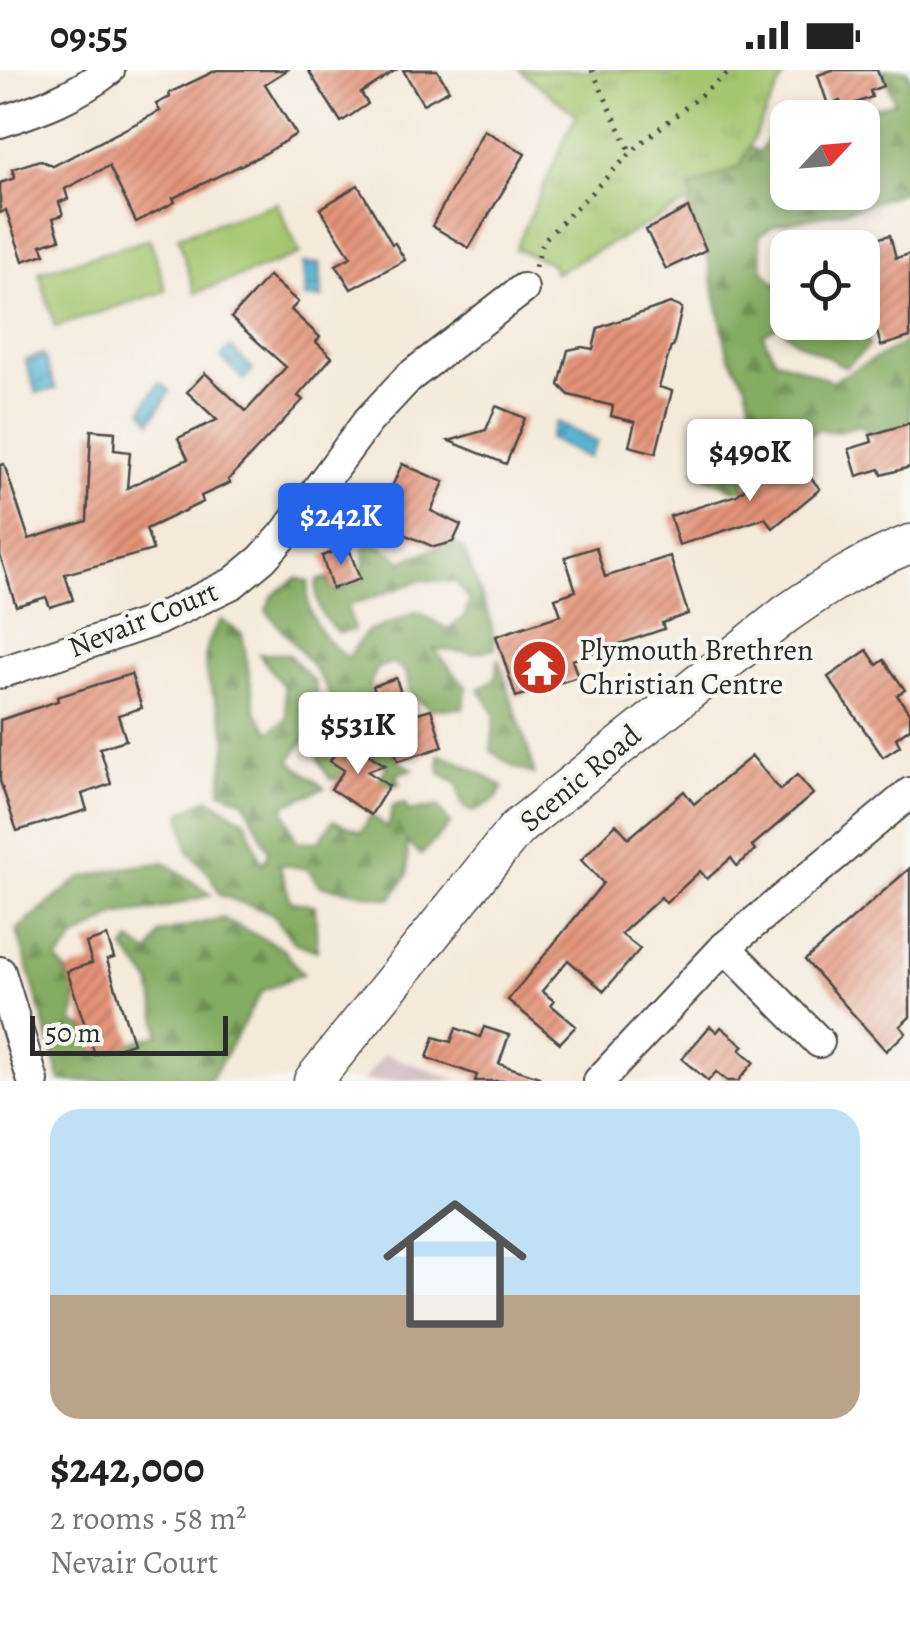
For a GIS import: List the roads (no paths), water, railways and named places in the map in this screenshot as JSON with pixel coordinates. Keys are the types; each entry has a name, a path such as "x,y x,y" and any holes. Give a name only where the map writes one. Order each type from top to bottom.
{"main road":[{"name":"Scenic Road","path":"313,1081 517,828 830,582 910,544"}],"street":[{"path":"0,122 54,104 109,70"},
{"name":"Nevair Court","path":"0,673 158,620 233,583 262,560 284,535 368,420 408,378 524,288"},
{"path":"598,1081 725,947 910,793"},
{"path":"725,947 819,1042"},
{"path":"0,972 33,1081"}],"water":[{"path":"320,263 322,298 305,298 303,264"},
{"path":"230,347 253,369 244,380 221,358"},
{"path":"43,354 56,389 36,393 25,360"},
{"path":"159,382 170,391 151,421 142,410"},
{"path":"556,422 597,442 588,458 549,439"}],"place":[{"name":"Plymouth Brethren Christian Centre","path":"540,667"}]}
